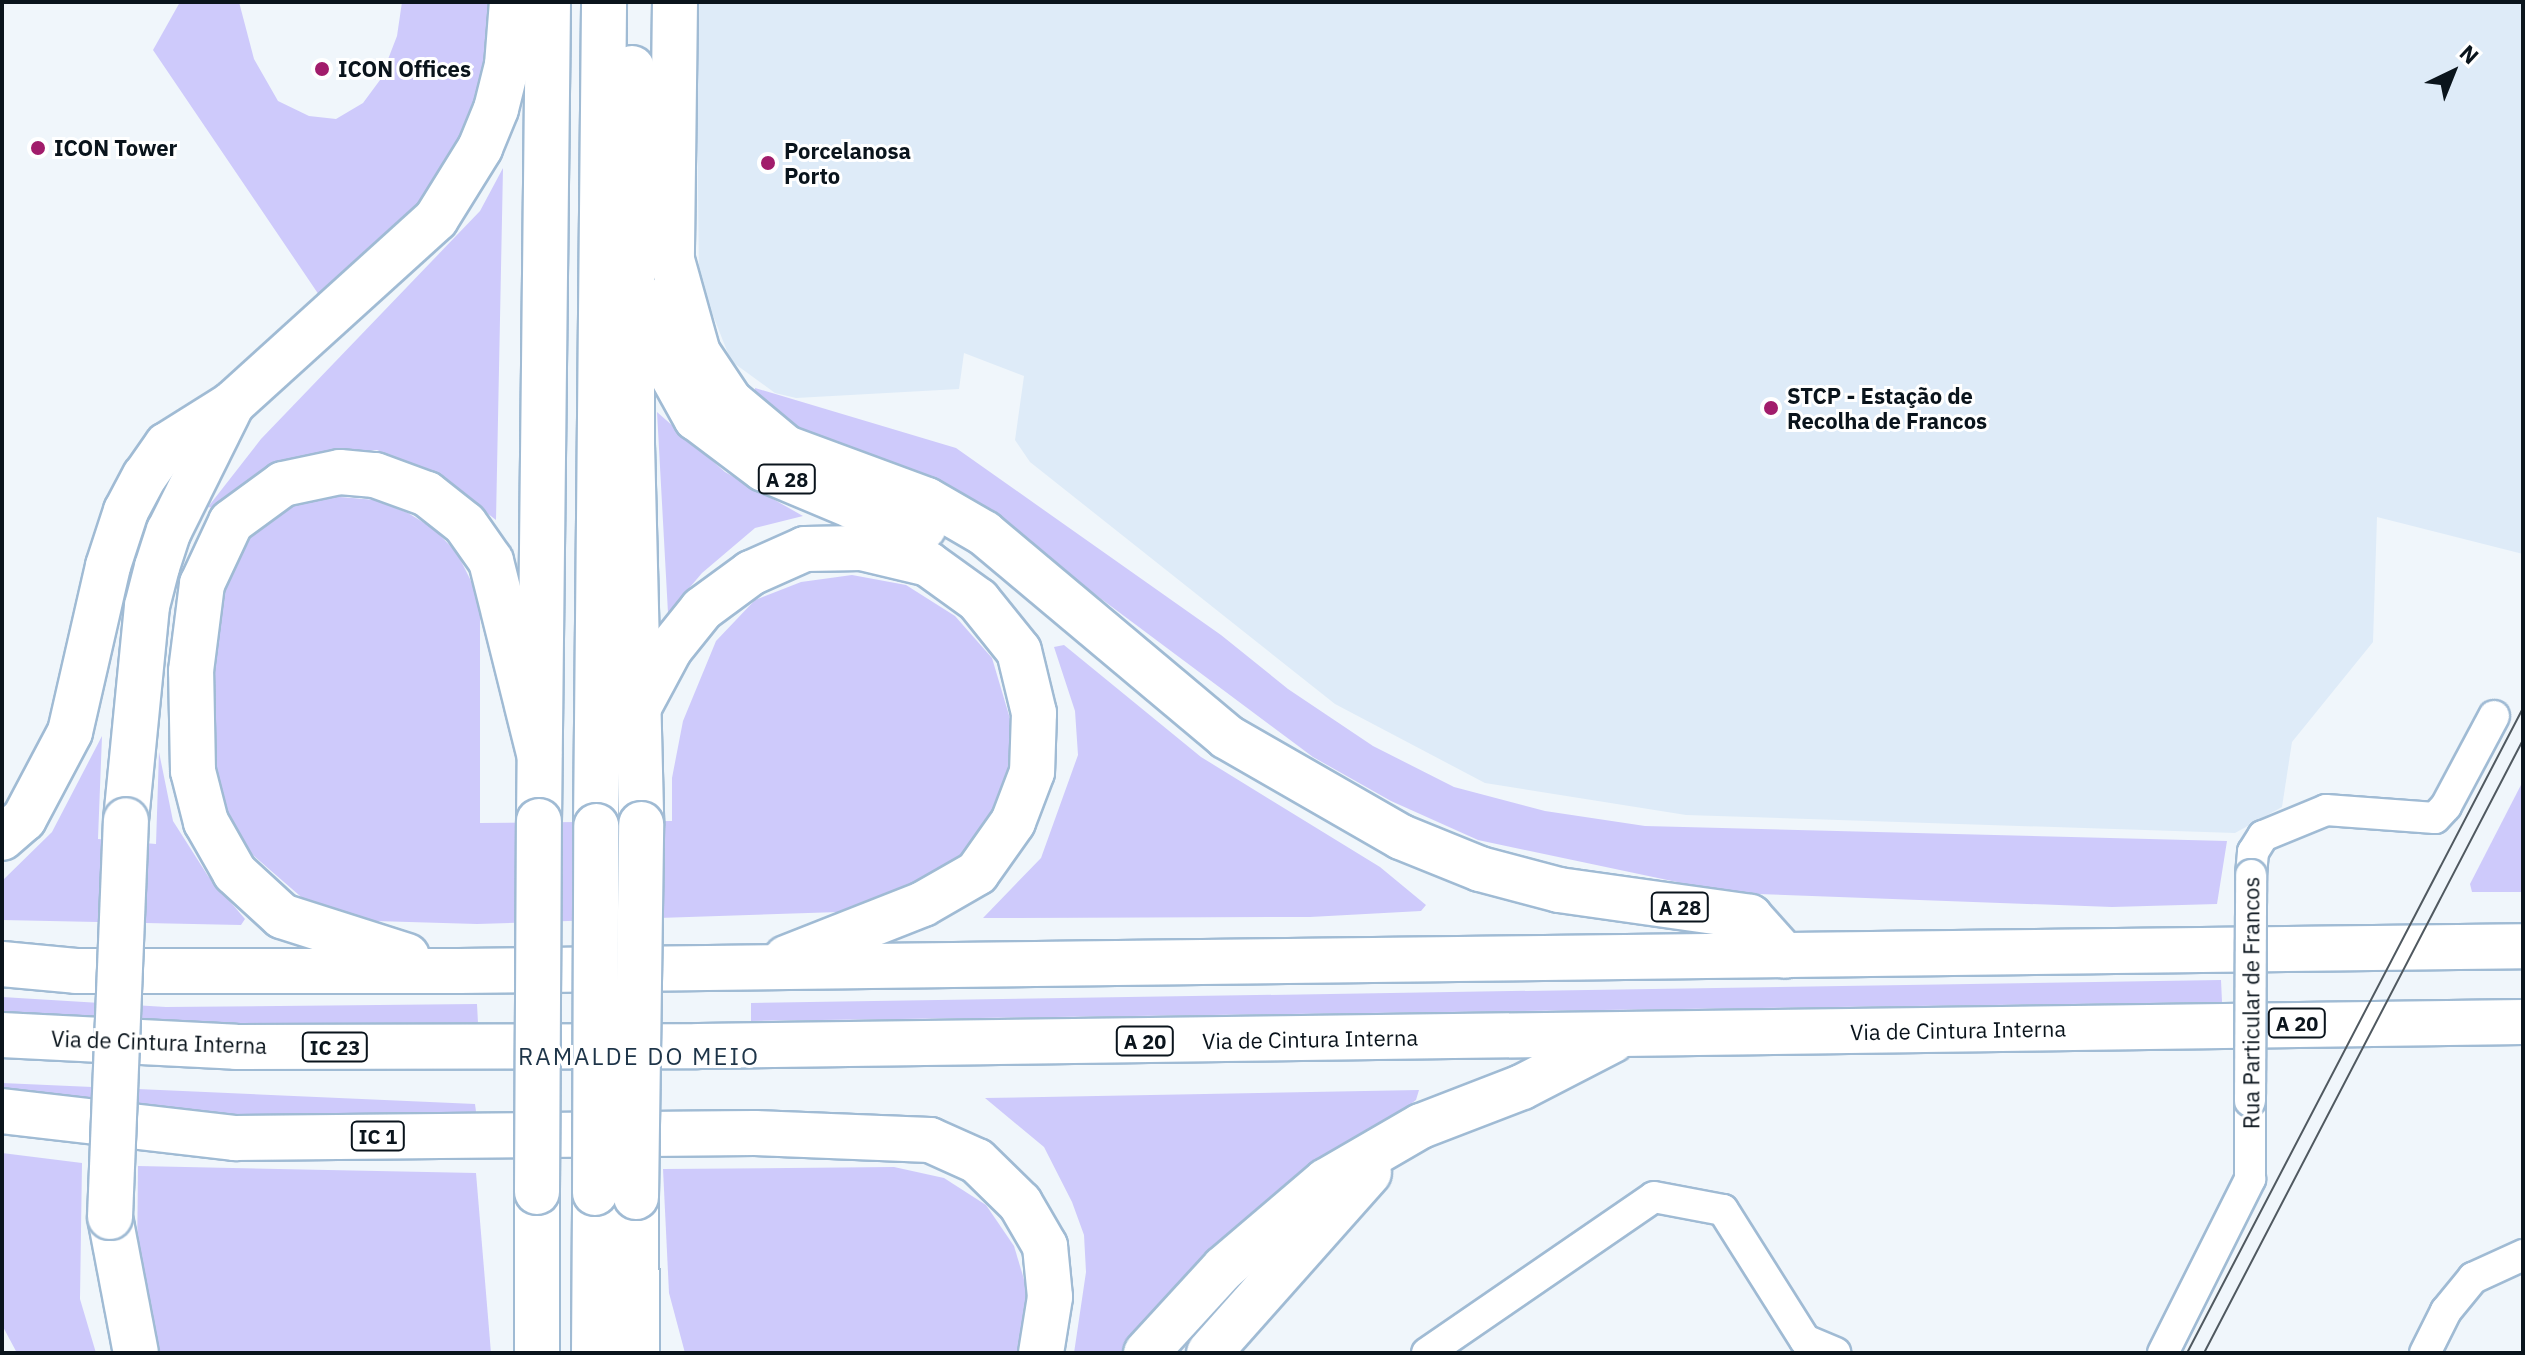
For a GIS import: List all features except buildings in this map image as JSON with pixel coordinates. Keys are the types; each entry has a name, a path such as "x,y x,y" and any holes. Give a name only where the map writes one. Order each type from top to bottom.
{"highway":[{"path":"2,838 24,819 70,732 126,511 167,445 232,404 436,219 480,148 496,109 507,65 512,2"},
{"path":"537,1353 539,754 548,2"},
{"path":"604,2 596,826 615,1195 639,1282 666,1353"},
{"name":"A 28","path":"632,2 632,270 667,366 696,418 764,469 852,506 926,528 1038,582 1227,737 1401,837 1480,869 1559,890 1750,917 1785,956"},
{"path":"675,2 672,260 698,353 730,401 786,448 927,500 984,533 1038,582"},
{"path":"594,1353 615,1195 641,824 632,270"},
{"path":"136,1353 110,1217 126,820 154,580 169,531 232,404"},
{"path":"459,971 282,916 235,873 206,822 193,771 191,671 202,584 231,522 283,484 340,472 375,475 427,494 465,524 491,561 539,754"},
{"path":"639,707 670,649 702,609 751,573 805,549 862,548 928,564 978,600 1019,651 1034,713 1032,772 1013,822 977,873 923,904 764,967"},
{"path":"2,964 76,971 459,971 2523,946"},
{"name":"Via de Cintura Interna","path":"2,1035 236,1047 668,1046 2523,1022"},
{"path":"1146,1353 1224,1268 1326,1181 1421,1126 1522,1087 1622,1036"},
{"name":"IC 1","path":"2,1111 235,1138 755,1133 930,1140 977,1161 1020,1203 1045,1246 1050,1297 1041,1353"},
{"path":"1209,1353 1366,1178 1381,1151"},
{"path":"637,1353 639,1282"}],"street":[{"name":"Rua Particular de Francos","path":"2163,1353 2250,1179 2253,852 2263,836 2326,810 2435,818 2446,806 2494,716"},
{"path":"1427,1353 1654,1197 1723,1210 1805,1340 1835,1353"},
{"path":"2425,1353 2446,1311 2473,1278 2521,1256"}],"shaded area":[{"path":"180,2 239,2 254,59 278,101 309,116 336,119 363,103 380,80 397,36 402,2 494,2 492,45 469,129 428,203 319,295 153,50"},
{"name":"STCP - Estação de Recolha de Francos","path":"696,2 2523,2 2523,554 2377,517 2373,642 2292,742 2282,807 2235,833 1686,815 1485,783 1335,704 1030,462 1015,440 1024,376 964,353 959,389 796,398 775,393 731,361 699,280"},
{"path":"503,168 496,520 442,478 377,450 346,452 222,510 208,507 261,439 480,211"},
{"path":"755,388 956,448 1221,635 1288,689 1373,746 1454,787 1545,811 1645,826 2227,841 2217,904 2112,907 1729,893 1478,840 1391,801 1313,757 974,504 850,455 782,420 754,397"},
{"path":"657,412 725,472 803,516 755,528 702,573 668,613"},
{"path":"329,496 375,500 408,513 434,529 457,553 470,579 480,605 480,823 672,821 672,778 683,721 716,641 755,600 801,582 852,575 906,585 955,616 992,658 1011,722 1010,784 989,831 959,862 899,896 839,912 477,924 375,921 307,902 238,842 215,797 207,753 215,614 234,558 259,528 297,504"},
{"path":"1064,645 1201,757 1380,867 1426,905 1421,911 1310,917 983,918 1041,858 1078,755 1075,711 1054,647"},
{"path":"102,736 98,839 156,844 159,752 173,821 208,876 245,919 241,925 2,920 2,881 52,832"},
{"path":"2523,781 2523,892 2472,892 2470,884"},
{"path":"2221,980 2222,1002 751,1021 751,1003"},
{"path":"2,997 166,1007 477,1004 478,1023 148,1023 2,1013"},
{"path":"2,1083 475,1104 477,1119 239,1120 2,1098"},
{"path":"1419,1090 1416,1100 1256,1221 1124,1353 1074,1353 1086,1272 1084,1235 1072,1202 1044,1147 985,1098"},
{"path":"2,1153 82,1163 80,1299 96,1353 17,1353 2,1325"},
{"path":"138,1166 476,1173 491,1353 156,1353 137,1263"},
{"path":"894,1167 944,1178 986,1205 1014,1246 1026,1286 1026,1326 1017,1353 685,1353 669,1293 663,1169"}],"tram line":[{"path":"2187,1353 2523,708"},
{"path":"2204,1353 2523,740"}],"place":[{"name":"ICON Offices","path":"322,69"},
{"name":"ICON Tower","path":"38,148"},
{"name":"Porcelanosa Porto","path":"768,163"},
{"name":"STCP - Estação de Recolha de Francos","path":"1771,408"}],"district":[{"name":"RAMALDE DO MEIO","path":"639,1057"}]}
